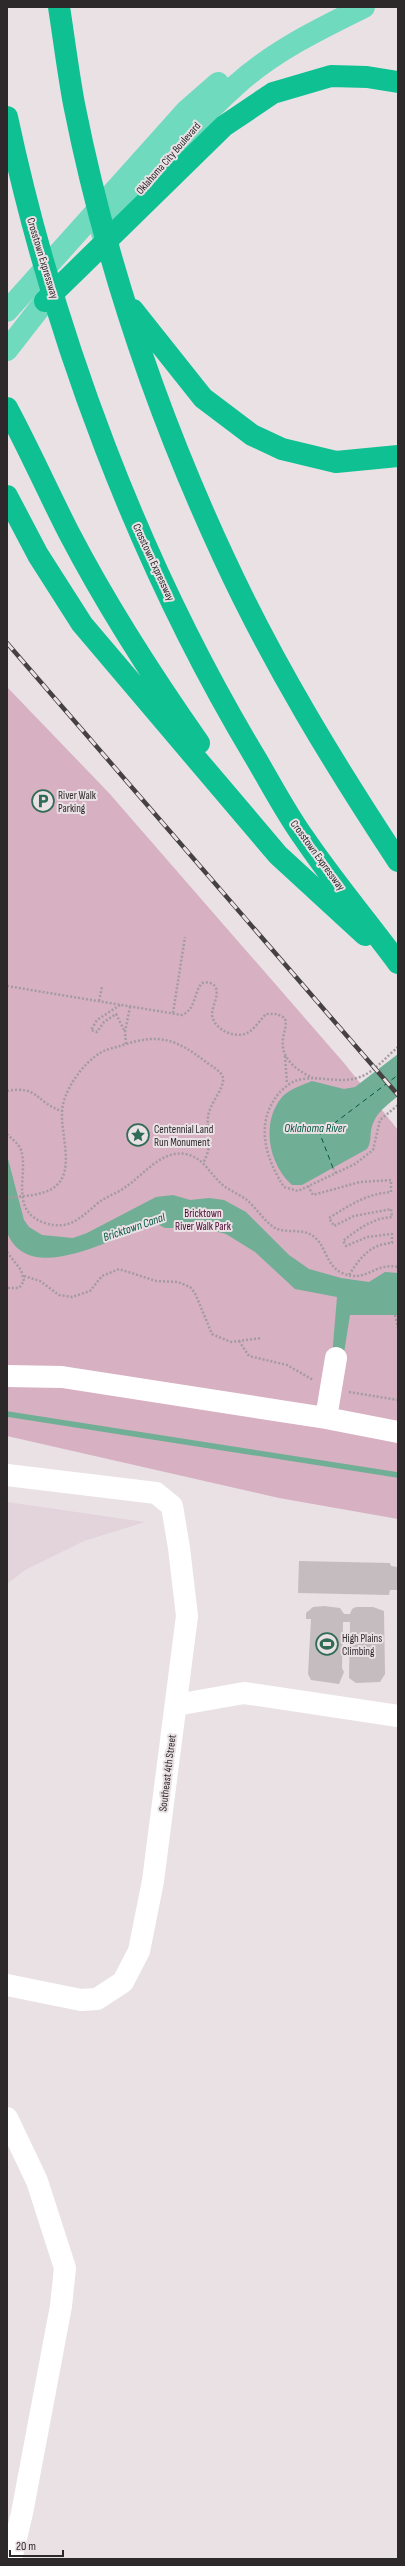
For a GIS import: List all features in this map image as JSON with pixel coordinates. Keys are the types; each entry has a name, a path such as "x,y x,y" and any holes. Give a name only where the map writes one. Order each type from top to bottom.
{"highway":[{"path":"59,7 74,103 90,174 125,300 157,398 224,558 258,628 333,760 398,861"},
{"path":"43,303 224,126 273,93 331,76 367,77 398,82"},
{"name":"Crosstown Expressway","path":"7,117 19,174 38,244 86,393 123,494 157,572 209,677 303,838 398,962"},
{"path":"125,300 203,398 252,435 282,449 336,462 398,456"},
{"path":"7,408 70,534 113,610 167,697 278,855"},
{"path":"7,496 38,555 82,624 278,855 398,966"}],"main road":[{"name":"Oklahoma City Boulevard","path":"7,311 244,60 282,35 333,7"},
{"name":"Oklahoma City Boulevard","path":"7,350 190,118 266,62 321,28 364,7"}],"street":[{"path":"326,1418 336,1358"},
{"path":"7,1376 62,1377 326,1418 398,1432"},
{"name":"Southeast 4th Street","path":"7,1475 156,1493 172,1506 179,1548 187,1616 154,1882 143,1935 132,1968 123,1982 115,1989 97,1999 81,2000 7,1985"},
{"path":"176,1704 244,1693 398,1716"},
{"path":"7,2118 37,2181 65,2268 60,2314 22,2513 11,2559"}],"path":[{"path":"173,1013 185,937"},
{"path":"7,986 182,1015 188,1012 194,1004 199,986 208,982 214,984 216,989 212,1015 216,1026 227,1033 239,1034 249,1032 266,1014 277,1014 285,1018 287,1027 283,1047 287,1084"},
{"path":"99,1001 102,988"},
{"path":"120,1005 97,1020 91,1030 98,1032 104,1022 116,1014 125,1032"},
{"path":"126,1044 125,1032 130,1007"},
{"path":"7,1198 32,1194 56,1186 64,1174 66,1157 62,1111 73,1082 85,1064 101,1053 144,1038 173,1041 189,1048 220,1072 223,1078 222,1086 211,1104 207,1125 210,1147 203,1163"},
{"path":"398,1047 362,1077 348,1082 313,1078 302,1079 287,1084 271,1102 263,1123 265,1144 272,1168 284,1187 298,1191 355,1164 373,1150 380,1120 398,1105"},
{"path":"285,1055 297,1070 313,1078"},
{"path":"7,1091 27,1089 38,1096 47,1107 62,1111"},
{"path":"7,1134 20,1148 23,1158 20,1188 27,1210 44,1223 59,1226 80,1220 99,1202 126,1187 162,1158 175,1153 186,1154 203,1163 223,1185 247,1200 274,1227 304,1232 313,1236 322,1246 330,1263 340,1272 350,1276 364,1276 381,1266 398,1267"},
{"path":"333,1168 336,1173"},
{"path":"308,1186 313,1195 330,1188 360,1182 391,1180 391,1192 374,1193 357,1200 329,1218 334,1226 354,1216 391,1209 392,1217 381,1218 362,1227 342,1240 346,1246 367,1237 392,1234 392,1243 382,1243 373,1247 361,1257 350,1276"},
{"path":"7,1252 24,1276 40,1281 59,1295 72,1297 90,1291 102,1276 119,1270 156,1281 178,1282 190,1288 195,1293 212,1334 224,1340 239,1341 261,1338"},
{"path":"7,1288 19,1288 23,1286 24,1276"},
{"path":"395,1315 398,1328"},
{"path":"239,1341 249,1356 287,1365 331,1392 398,1400"}],"shaded area":[{"path":"7,1502 145,1522 84,1541 25,1570 7,1584"}],"green space":[{"name":"Bricktown River Walk Park","path":"7,687 109,793 344,1063 398,1130 398,1519 279,1498 7,1436"}],"water":[{"name":"Oklahoma River","path":"398,1054 398,1096 377,1115 372,1125 370,1143 367,1149 302,1185 292,1185 277,1166 270,1142 271,1118 275,1107 282,1097 292,1089 312,1081 344,1089 355,1087"},
{"name":"Bricktown Canal","path":"7,1155 24,1220 29,1227 42,1235 73,1238 87,1233 156,1197 173,1195 190,1200 209,1198 224,1200 246,1212 289,1255 309,1269 341,1278 369,1282 385,1272 398,1273 398,1315 350,1315 343,1359 332,1357 337,1297 295,1289 255,1252 226,1234 192,1225 182,1228 165,1228 157,1224 101,1245 58,1257 38,1257 21,1251 9,1237 7,1231"}],"building":[{"path":"299,1561 390,1563 391,1566 398,1567 398,1590 390,1590 389,1595 298,1593"},
{"name":"High Plains Climbing","path":"324,1606 340,1608 344,1614 350,1614 352,1609 356,1607 373,1607 384,1611 385,1674 380,1682 356,1683 349,1678 350,1622 343,1622 342,1668 344,1672 339,1684 311,1680 308,1674 311,1619 306,1619 306,1613 313,1607"}],"waterway":[{"path":"7,1414 398,1475"}],"ferry route":[{"path":"333,1168 320,1134 398,1075"}],"railway":[{"path":"7,643 398,1095"}],"place":[{"name":"River Walk Parking","path":"43,801"},
{"name":"Centennial Land Run Monument","path":"138,1135"},
{"name":"High Plains Climbing","path":"327,1644"}]}
